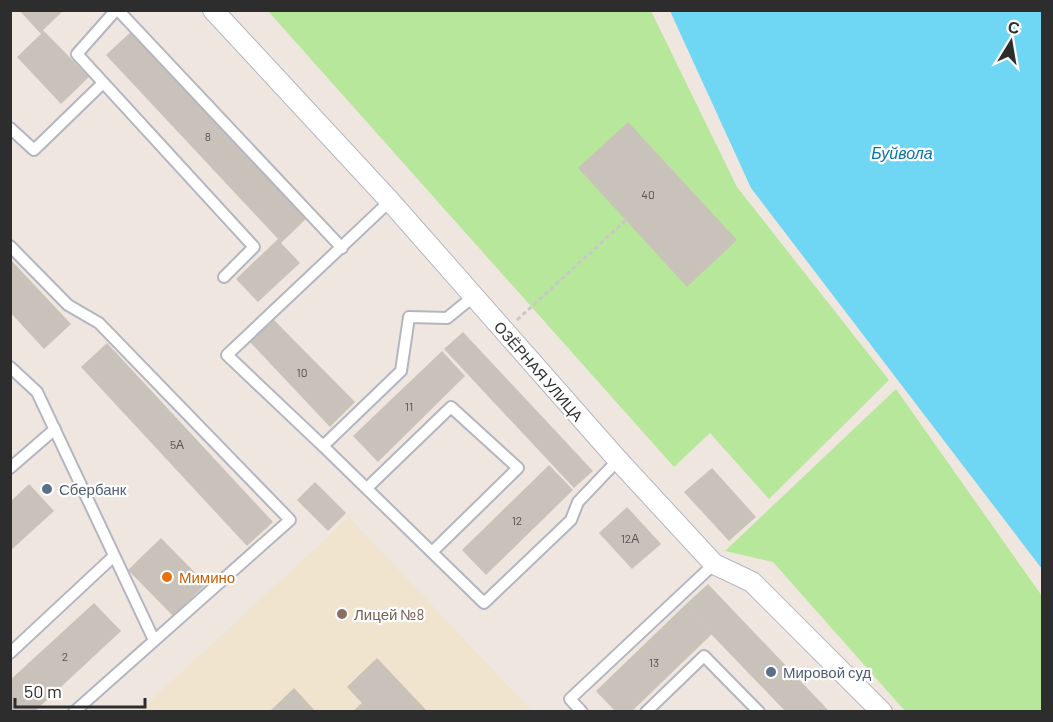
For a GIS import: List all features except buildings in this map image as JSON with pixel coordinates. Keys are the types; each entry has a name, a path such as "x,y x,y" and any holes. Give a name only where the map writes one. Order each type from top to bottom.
{"street":[{"name":"ОЗЁРНАЯ УЛИЦА","path":"213,10 390,201 618,460 714,564 752,582 874,709"}],"lane":[{"path":"224,277 254,248 77,54 117,10 342,248"},
{"path":"10,128 34,150 103,83"},
{"path":"390,201 227,355 484,603 571,520 578,502 618,460"},
{"path":"10,246 68,305 99,323 290,520 74,711"},
{"path":"323,446 400,371 409,317 447,318 474,297"},
{"path":"10,367 37,392 154,640"},
{"path":"367,488 451,407 518,468 432,552"},
{"path":"10,468 55,429"},
{"path":"10,653 114,556"},
{"path":"582,711 570,699 714,564"},
{"path":"646,711 704,656 759,711"}],"path":[{"path":"505,331 626,220"}],"shaded area":[{"name":"Лицей №8","path":"349,517 532,711 138,712"}],"green space":[{"path":"268,11 651,11 737,187 889,380 769,499 710,433 674,467"},
{"path":"896,389 1042,596 1042,711 905,711 773,562 725,551"}],"water":[{"name":"Буйвола","path":"670,11 1042,11 1042,569 751,188"}],"place":[{"name":"Сбербанк","path":"47,489"},
{"name":"Мимино","path":"167,577"},
{"name":"Лицей №8","path":"342,614"},
{"name":"Мировой суд","path":"771,672"}]}
